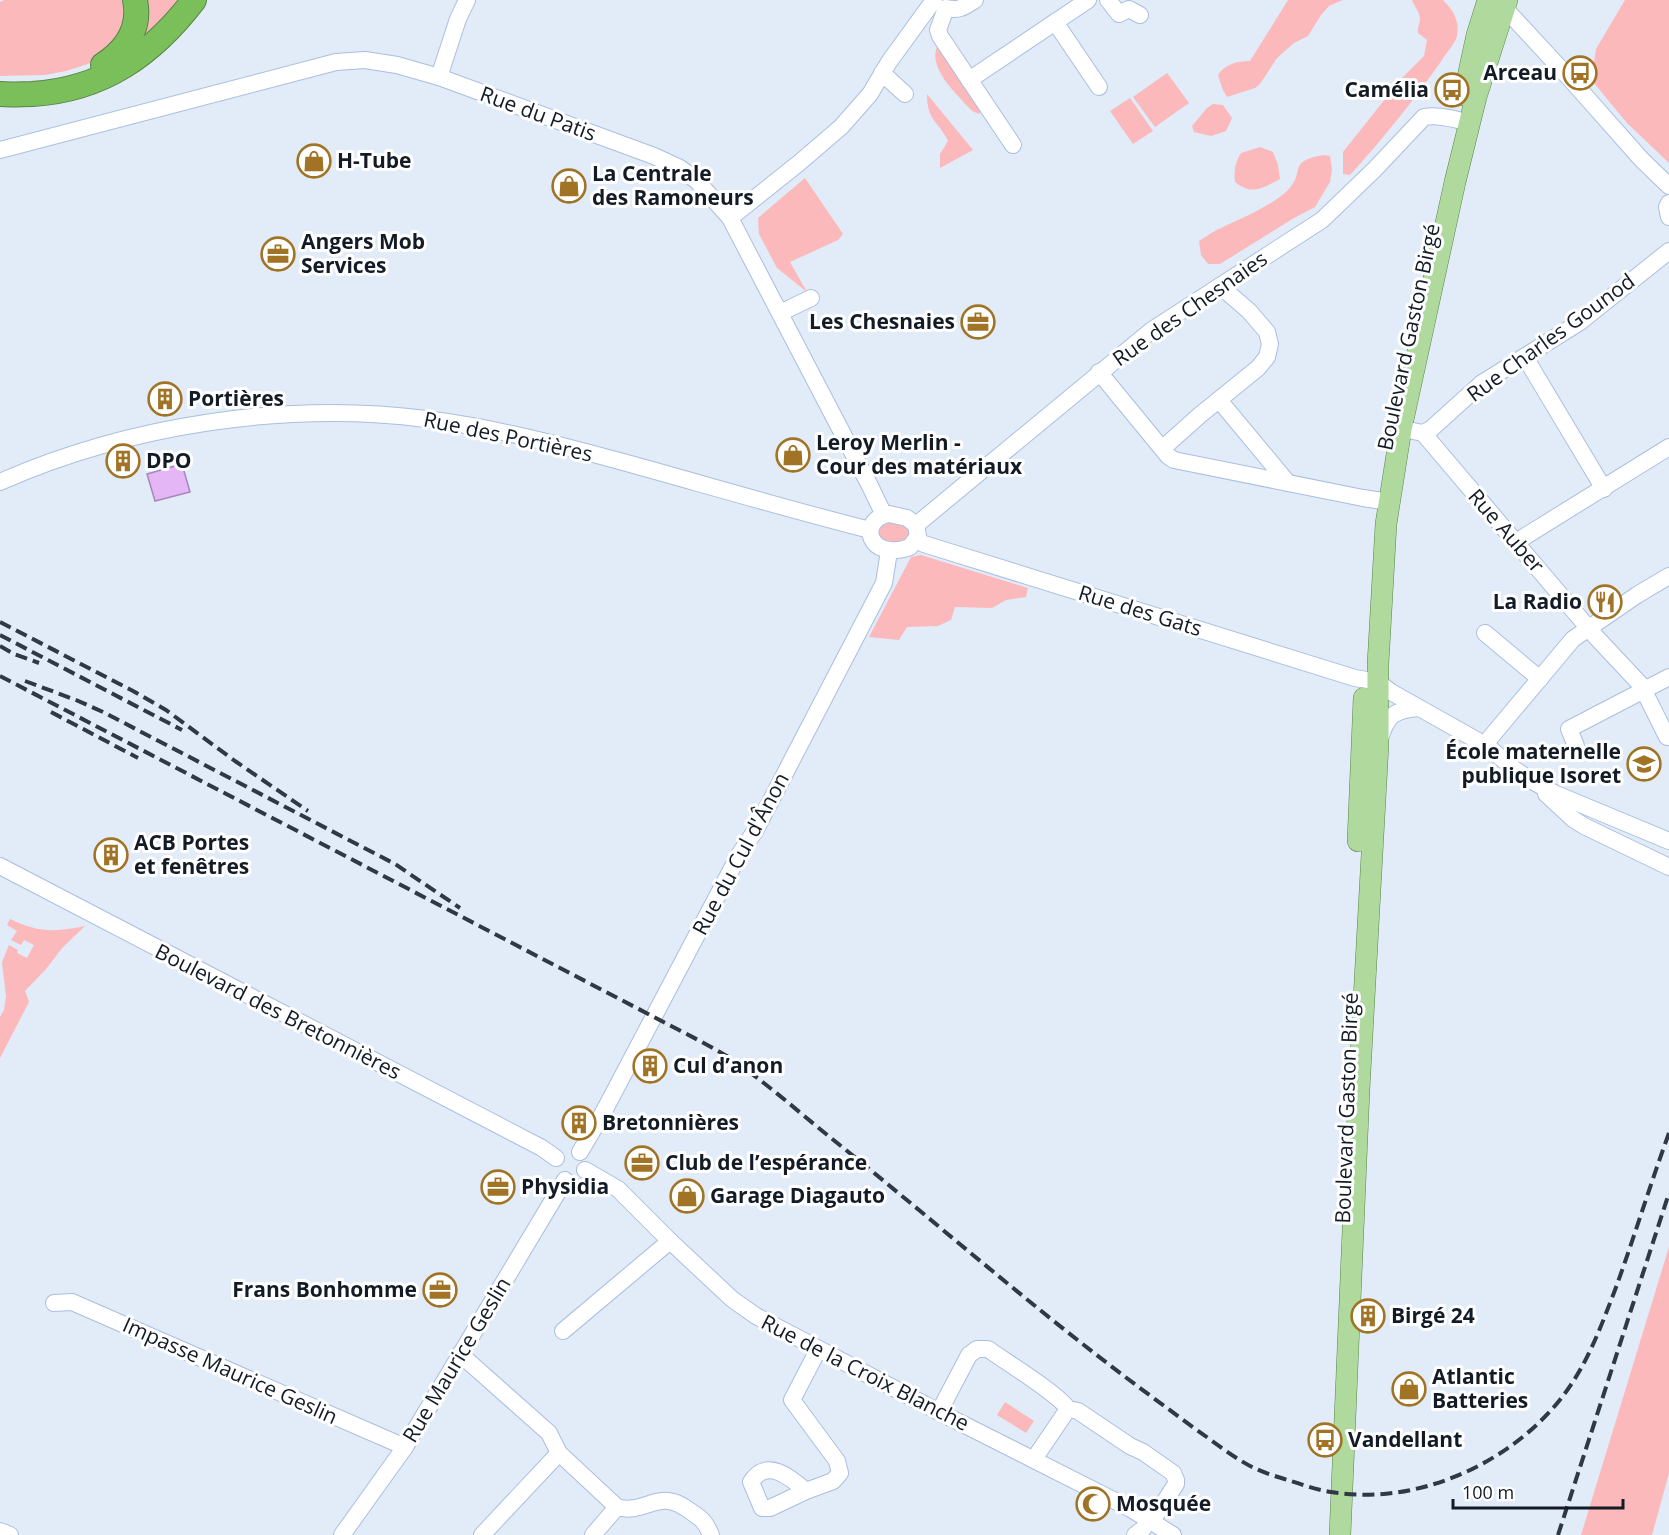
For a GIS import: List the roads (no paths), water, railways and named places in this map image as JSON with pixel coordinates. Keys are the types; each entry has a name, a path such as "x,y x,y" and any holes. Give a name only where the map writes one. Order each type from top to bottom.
{"highway":[{"path":"0,84 48,82 84,74 103,65 118,55 129,40 136,22 135,0"},
{"path":"0,94 60,91 105,77 148,49 194,0"}],"main road":[{"name":"Boulevard Gaston Birgé","path":"1328,1535 1371,681 1372,523 1382,501 1401,429 1442,240 1464,122 1477,35 1499,2"},
{"name":"Boulevard Gaston Birgé","path":"1382,501 1379,474 1427,250 1464,122"},
{"name":"Boulevard Gaston Birgé","path":"1340,1535 1359,1102 1378,745 1371,681"}],"street":[{"path":"438,77 467,0"},
{"path":"940,4 958,10 975,0"},
{"path":"969,80 1088,0"},
{"path":"1108,0 1119,14 1129,9 1140,15"},
{"path":"1499,2 1642,160 1669,186"},
{"path":"730,218 800,163 841,127 870,94 882,73 940,4"},
{"path":"940,4 938,30 940,36 1013,145"},
{"path":"1056,22 1100,87"},
{"name":"Rue du Patis","path":"0,150 336,62 365,60 386,62 438,77 654,156 680,168 697,181 730,218 884,515"},
{"path":"882,73 904,94"},
{"name":"Rue des Chesnaies","path":"916,532 1099,372 1152,330 1322,220 1424,117 1464,122"},
{"path":"1669,203 1667,207 1669,217"},
{"name":"Rue Charles Gounod","path":"1423,434 1482,383 1580,322 1669,251"},
{"path":"1163,448 1263,363 1267,357 1270,344 1267,332 1256,318 1220,286"},
{"path":"780,313 811,298"},
{"path":"1524,357 1604,489"},
{"path":"1099,372 1168,456 1174,460 1382,501"},
{"path":"1219,400 1288,483"},
{"name":"Rue des Portières","path":"0,482 82,452 139,437 204,424 302,414 393,416 457,423 552,442 870,531"},
{"path":"1401,429 1423,434"},
{"name":"Rue Auber","path":"1423,434 1644,689 1667,737"},
{"path":"1516,542 1669,447"},
{"path":"889,514 912,520 916,532 910,547 889,551 876,545 870,536 870,531 875,520 884,515 889,514"},
{"name":"Rue des Gats","path":"916,532 945,551 1371,681 1487,746 1514,770 1532,782"},
{"name":"Rue du Cul d'Ânon","path":"580,1152 832,685 884,583 889,551"},
{"path":"1487,746 1490,738 1574,639 1637,594 1669,576"},
{"path":"1485,633 1540,679"},
{"path":"1576,746 1569,729 1669,677"},
{"path":"1378,745 1385,722 1392,715 1406,709 1419,708"},
{"path":"1532,782 1669,841"},
{"path":"1532,782 1584,826 1669,867"},
{"name":"Boulevard des Bretonnières","path":"0,866 542,1148 556,1158"},
{"path":"565,1150 580,1152 585,1158 585,1170 580,1177 575,1180 560,1177 556,1171 555,1162 559,1153 565,1150"},
{"name":"Rue de la Croix Blanche","path":"585,1170 618,1189 740,1306 818,1350 1151,1520 1173,1535"},
{"name":"Rue Maurice Geslin","path":"342,1535 405,1447 565,1179"},
{"path":"563,1331 670,1241"},
{"name":"Impasse Maurice Geslin","path":"54,1304 72,1302 405,1447"},
{"path":"939,1412 969,1355 974,1350 987,1349 1055,1396 1068,1409 1078,1411 1143,1452 1175,1476 1175,1487 1151,1520 1135,1535"},
{"path":"806,1491 833,1481 840,1473 837,1461 792,1400 818,1350"},
{"path":"460,1354 549,1432 559,1453 617,1507 632,1510 658,1502 671,1501 704,1520 711,1535"},
{"path":"1034,1459 1068,1409"},
{"path":"482,1535 559,1453"},
{"path":"592,1535 617,1507"},
{"path":"0,1531 10,1535"}],"railway":[{"path":"0,622 166,710 308,811"},
{"path":"0,635 182,730"},
{"path":"0,646 39,663"},
{"path":"0,676 714,1048 772,1090 1131,1382 1252,1467 1316,1489 1362,1495 1394,1493 1426,1486 1456,1476 1485,1462 1513,1445 1537,1424 1569,1388 1592,1348 1615,1290 1669,1133"},
{"path":"25,681 103,712 395,864 460,908"},
{"path":"51,712 138,758"},
{"path":"1558,1535 1669,1193"}],"place":[{"name":"Arceau","path":"1580,73"},
{"name":"Camélia","path":"1452,90"},
{"name":"H-Tube","path":"314,161"},
{"name":"La Centrale des Ramoneurs","path":"569,186"},
{"name":"Angers Mob Services","path":"278,254"},
{"name":"Les Chesnaies","path":"978,322"},
{"name":"Portières","path":"165,399"},
{"name":"Leroy Merlin - Cour des matériaux","path":"793,455"},
{"name":"DPO","path":"123,461"},
{"name":"La Radio","path":"1605,602"},
{"name":"École maternelle publique Isoret","path":"1644,764"},
{"name":"ACB Portes et fenêtres","path":"111,855"},
{"name":"Cul d’anon","path":"650,1066"},
{"name":"Bretonnières","path":"579,1123"},
{"name":"Club de l’espérance","path":"642,1163"},
{"name":"Physidia","path":"498,1187"},
{"name":"Garage Diagauto","path":"687,1196"},
{"name":"Frans Bonhomme","path":"440,1290"},
{"name":"Birgé 24","path":"1368,1316"},
{"name":"Atlantic Batteries","path":"1409,1389"},
{"name":"Vandellant","path":"1325,1440"},
{"name":"Mosquée","path":"1093,1504"}]}
